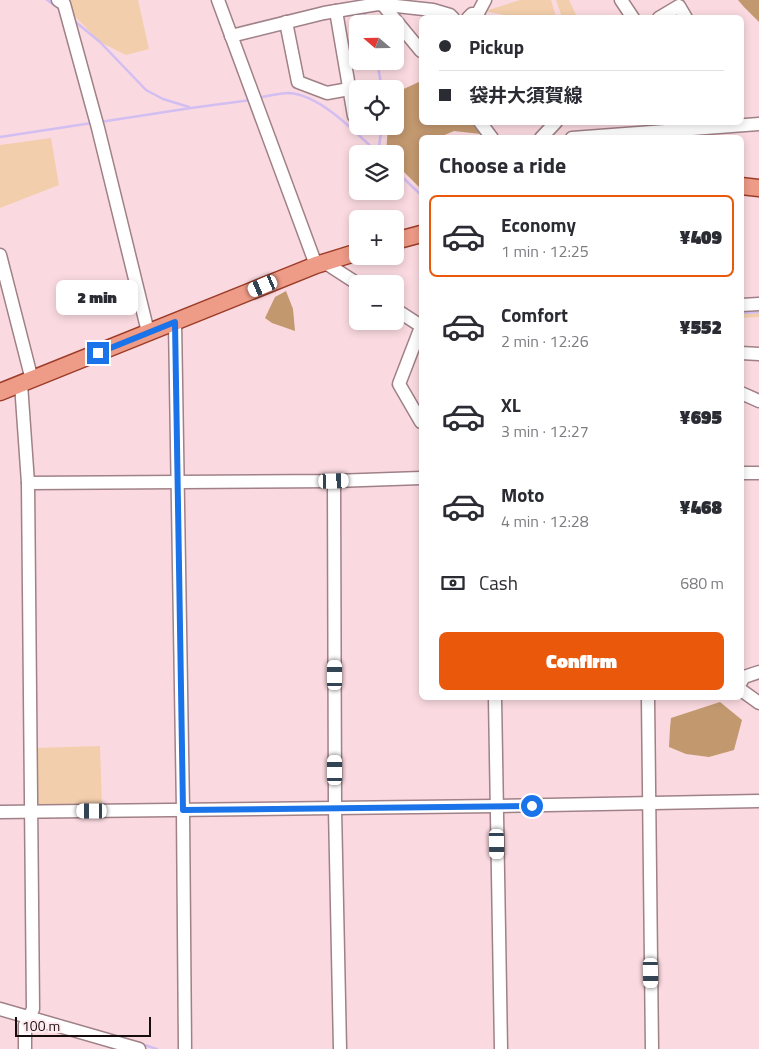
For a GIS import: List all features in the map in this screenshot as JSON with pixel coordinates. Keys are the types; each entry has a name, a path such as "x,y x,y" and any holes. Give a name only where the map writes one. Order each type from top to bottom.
{"main road":[{"path":"744,186 759,188"},
{"path":"0,392 320,263 349,255"}],"street":[{"path":"58,0 64,4 98,128 148,332"},
{"path":"218,0 320,263 349,279"},
{"path":"477,15 485,0"},
{"path":"621,0 631,15"},
{"path":"231,36 286,22 378,3 414,4 450,15"},
{"path":"378,3 419,50"},
{"path":"664,15 679,6 684,15"},
{"path":"286,22 298,82 327,94 349,89 336,11"},
{"path":"622,135 721,129 759,124"},
{"path":"544,135 553,125"},
{"path":"408,237 419,226"},
{"path":"0,255 26,382 31,1013 25,1025 25,1049"},
{"path":"744,305 759,304"},
{"path":"404,315 419,326"},
{"path":"175,322 183,810 184,1049"},
{"path":"419,332 399,384 419,419"},
{"path":"744,352 759,354"},
{"path":"744,394 759,401"},
{"path":"744,473 759,473"},
{"path":"28,483 334,481 419,478"},
{"path":"334,481 335,809 340,1049"},
{"path":"744,677 759,672"},
{"path":"744,692 759,703"},
{"path":"495,700 501,1049"},
{"path":"648,700 652,1049"},
{"path":"0,812 335,809 759,801"},
{"path":"0,1009 31,1013 139,1049"}],"shaded area":[{"path":"59,0 138,0 149,49 126,55 100,42"},
{"path":"520,0 551,0 555,15 504,15 485,11"},
{"path":"556,0 569,0 576,15 561,15"},
{"path":"738,0 759,0 759,22 744,7"},
{"path":"419,82 419,125 482,125 490,135 454,131 445,135 419,135 419,187 404,172 404,145 387,145 387,135 404,135 404,89"},
{"path":"51,138 59,185 0,208 0,145"},
{"path":"286,291 293,309 295,331 272,323 265,318 275,297"},
{"path":"759,306 759,317 744,318 744,307"},
{"path":"720,702 742,720 734,750 709,757 686,754 669,747 671,718"},
{"path":"100,746 102,806 35,808 34,748"}],"waterway":[{"path":"47,0 60,9"},
{"path":"365,11 365,15"},
{"path":"72,19 100,42 146,90 163,99 189,107"},
{"path":"379,70 380,80"},
{"path":"258,98 289,93 313,100 337,116 369,145"},
{"path":"100,122 251,100"},
{"path":"0,137 92,123"},
{"path":"379,145 381,135"},
{"path":"404,179 419,193"},
{"path":"744,313 759,312"},
{"path":"141,1044 157,1049"}],"route":[{"path":"98,353 175,322 183,810 532,806"}]}
